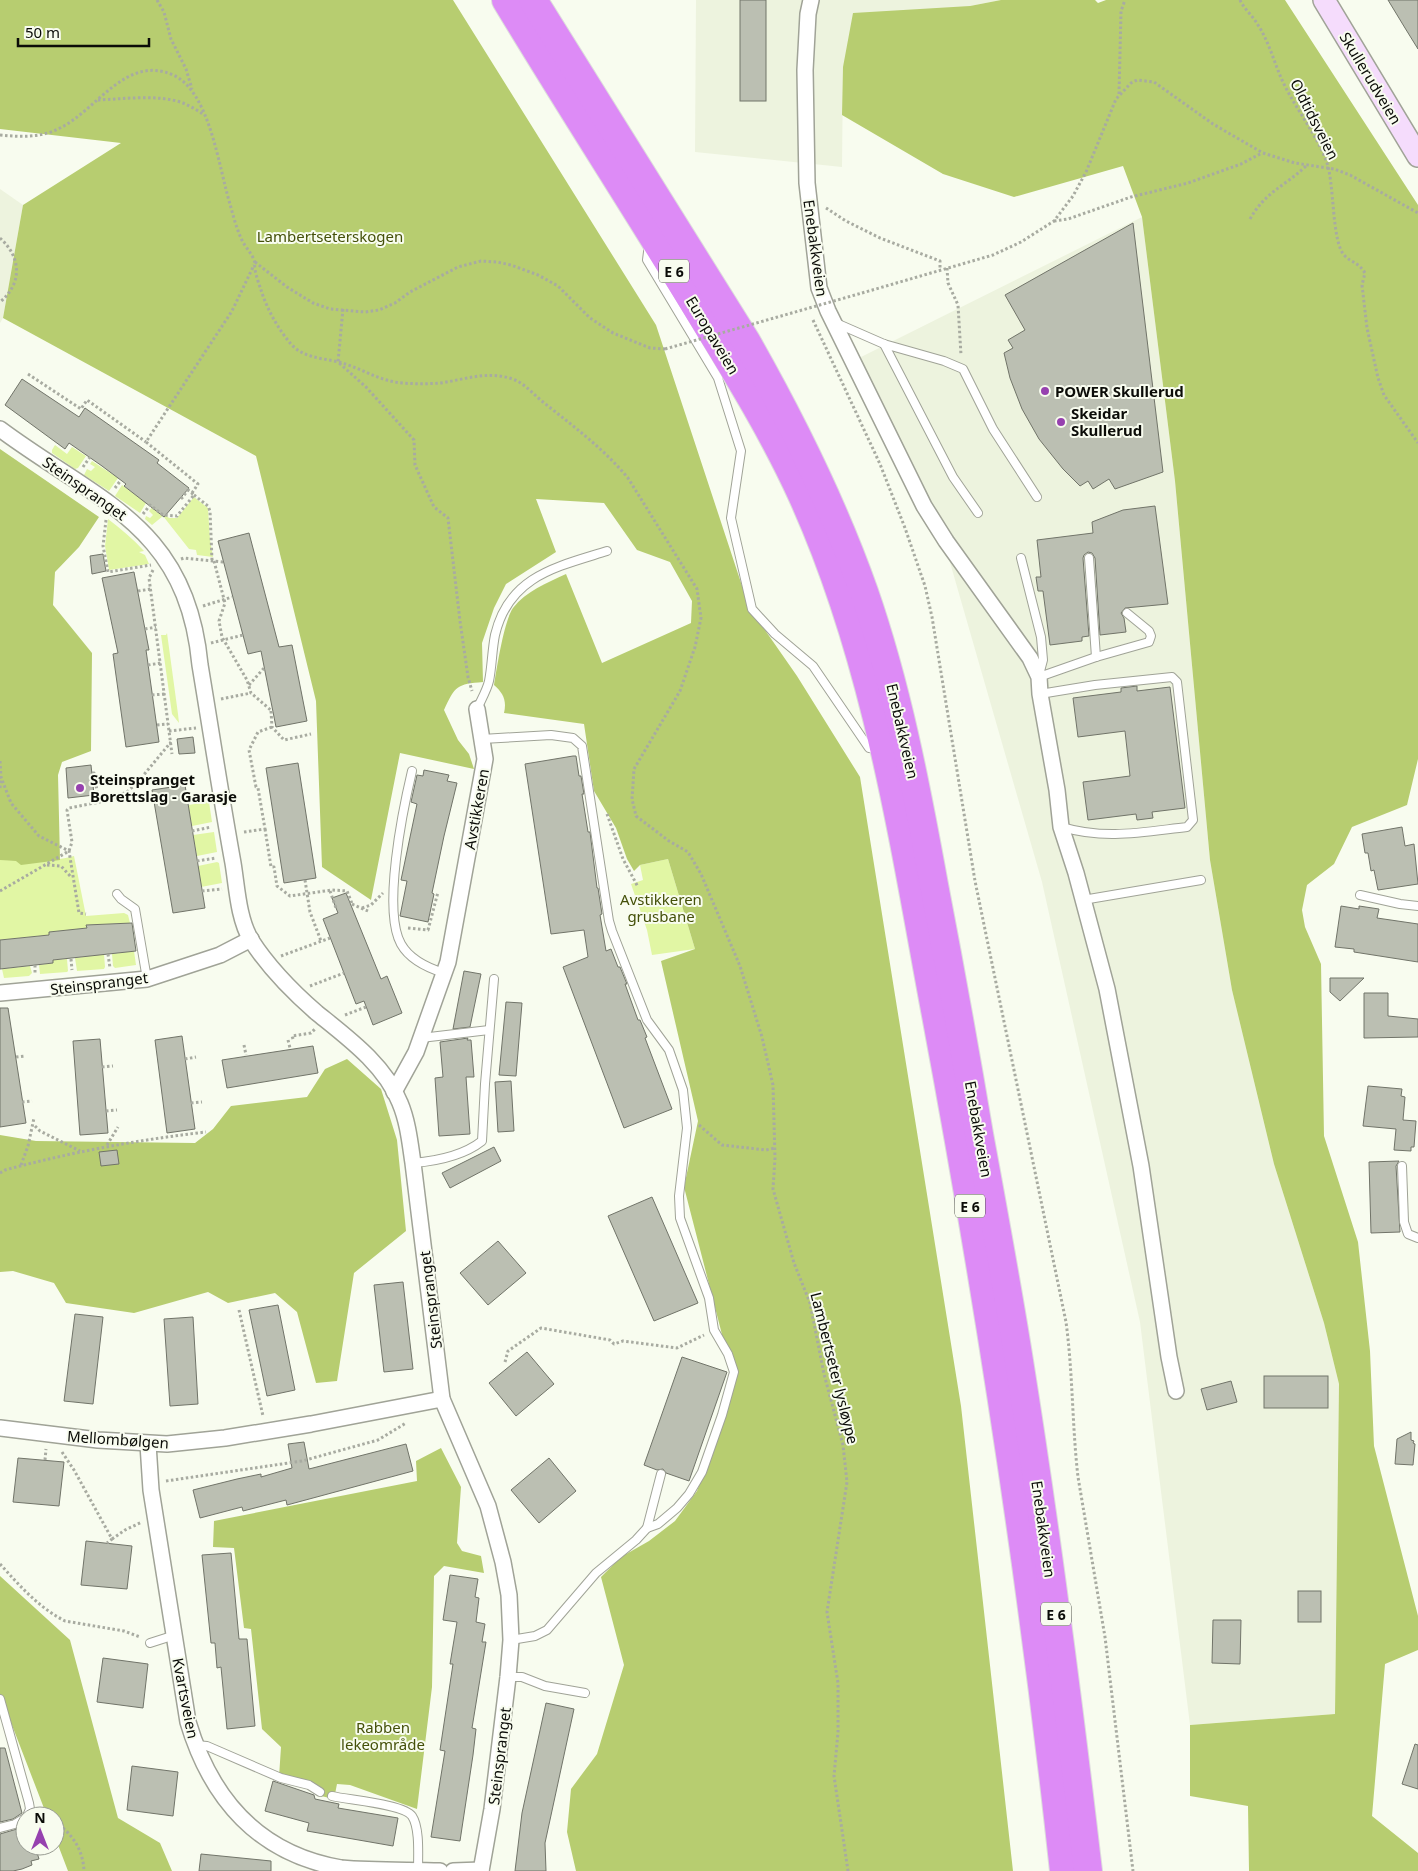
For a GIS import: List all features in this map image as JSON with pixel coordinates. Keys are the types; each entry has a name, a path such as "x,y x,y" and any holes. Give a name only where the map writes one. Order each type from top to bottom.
{"highway":[{"name":"Europaveien","path":"506,0 758,409 803,497 824,551"},
{"name":"Europaveien","path":"533,0 746,342 775,392 823,489"},
{"name":"Enebakkveien","path":"823,489 844,539 878,634 900,712 919,800 1020,1368 1056,1616 1088,1871"},
{"name":"Enebakkveien","path":"824,551 857,642 885,750 945,1064 1009,1444 1047,1721 1064,1871"}],"main road":[{"name":"Skullerudveien","path":"1324,0 1418,156"}],"street":[{"name":"Enebakkveien","path":"811,0 808,14 805,70 807,183 819,288 832,321 924,506 946,541 1030,658 1038,677 1057,790 1061,827 1076,873 1107,988 1141,1166 1169,1357 1176,1392"},
{"name":"Steinspranget","path":"0,429 113,505 135,524 166,560 174,573 190,610 198,646 241,908 251,939 266,961 296,992 383,1073 400,1103 409,1136 413,1163 442,1398 488,1506 508,1587 511,1640 508,1677 492,1809 481,1870"},
{"name":"Avstikkeren","path":"394,1092 416,1052 450,952 486,759 477,709"},
{"name":"Steinspranget","path":"0,993 147,979 220,955 251,939"},
{"name":"Mellombølgen","path":"0,1428 98,1440 148,1444 176,1443 266,1431 379,1412 442,1398"},
{"name":"Kvartsveien","path":"148,1444 148,1464 188,1722 195,1745 219,1792 242,1820 266,1838 306,1859 340,1868 360,1870 440,1871"},
{"path":"453,1871 481,1870"}],"lane":[{"path":"651,233 647,260 718,378 741,452 731,518 752,608 775,634 813,666 869,748 885,750"},
{"path":"832,321 884,344 944,361 963,369 993,429 1037,497"},
{"path":"884,344 953,477 978,513"},
{"path":"477,709 488,682 495,635 505,607 514,594 554,567 607,551"},
{"path":"1021,558 1041,637 1043,660 1038,677"},
{"path":"1089,558 1096,657"},
{"path":"1038,677 1096,657 1149,642 1150,631 1127,613"},
{"path":"1040,694 1096,685 1172,677 1177,682 1193,820 1187,827 1111,836 1079,832 1061,827"},
{"path":"482,739 551,735 573,738 582,746 610,926 640,1005 647,1020 670,1050 683,1090 687,1128 679,1196 680,1218 709,1298 714,1330 728,1354 734,1372 722,1415 702,1472 692,1490 677,1508 658,1524 648,1528 596,1573 547,1630 535,1636 511,1640"},
{"path":"412,771 397,856 394,894 395,925 398,937 406,951 426,966 444,973"},
{"path":"1083,900 1200,880"},
{"path":"117,894 135,909 147,979"},
{"path":"1360,895 1418,906"},
{"path":"413,1163 463,1153 482,1140 494,979"},
{"path":"421,1038 489,1030"},
{"path":"1402,1166 1404,1222 1408,1234 1418,1238"},
{"path":"648,1528 661,1474"},
{"path":"150,1643 175,1635"},
{"path":"508,1677 522,1677 545,1686 585,1693"},
{"path":"0,1699 30,1806"},
{"path":"195,1745 206,1746 281,1778 309,1785 320,1792"},
{"path":"332,1796 389,1806 405,1810 411,1814 418,1841 418,1870"},
{"path":"0,1828 15,1824"}],"path":[{"path":"157,0 164,12 171,39 186,68 192,89"},
{"path":"1119,95 1121,11 1125,0"},
{"name":"Oldtidsveien","path":"1240,0 1258,25 1282,80 1327,161 1333,189 1334,218 1340,246 1344,256 1356,263 1365,273 1362,284 1378,378 1384,395 1418,443"},
{"name":"Lambertseter lysløype","path":"0,135 24,137 49,133 72,122 126,78 143,71 156,70 173,75 183,81 192,89 204,114 221,164 229,203 241,238 255,262 261,292 277,323 292,345 312,357 338,362 380,379 402,383 442,382 481,376 496,376 516,381 598,446 628,478 697,589 701,618 695,647 680,691 634,769 632,799 636,816 669,841 688,852 701,874 740,966 762,1037 774,1085 775,1148 773,1189 794,1263 810,1302 824,1374 844,1445 847,1482 827,1612 838,1683 838,1732 834,1776 848,1871"},
{"path":"146,442 232,311 255,262 286,288 313,303 330,309 365,312 379,310 395,303 410,292 458,267 488,260 511,265 549,280 558,286 590,318 613,333 650,348 665,349 1012,248 1054,221 1073,196 1086,172 1112,107 1119,95 1133,81 1154,82 1213,124 1263,153 1307,166 1350,175 1418,213"},
{"path":"97,100 137,98 173,100 204,114"},
{"path":"1054,221 1068,219 1131,197 1188,183 1241,164 1263,153"},
{"path":"1250,219 1257,206 1266,197 1307,166"},
{"path":"810,205 818,203 846,221 880,238 940,261 942,263 940,270"},
{"path":"0,238 11,250 17,264 14,284 9,294 0,302"},
{"path":"947,268 948,283 958,305 963,369"},
{"path":"807,303 809,310"},
{"path":"343,310 338,362 366,387 414,440 415,465 434,507 448,518 468,677 477,709"},
{"path":"812,317 883,472 916,558 932,617 975,881 1066,1322 1071,1355 1078,1477 1105,1637 1133,1871"},
{"path":"28,374 81,409 87,400 146,442 198,484 181,497"},
{"path":"150,505 163,516 176,516 190,492"},
{"path":"190,492 208,506 210,511 213,560 225,603 219,621 223,640 247,680 251,693 272,711 272,727 284,740 311,734"},
{"path":"106,517 103,546 108,572 184,558 224,562"},
{"path":"166,560 151,573 149,578 172,754"},
{"path":"138,591 151,588"},
{"path":"190,610 232,597"},
{"path":"145,629 156,627"},
{"path":"198,646 243,635"},
{"path":"148,665 161,663"},
{"path":"249,685 264,668"},
{"path":"206,702 251,693"},
{"path":"152,695 165,694"},
{"path":"157,725 168,724"},
{"path":"169,731 210,726"},
{"path":"272,727 258,732 249,750 256,787 258,788 271,867 274,867 277,886 290,896 330,890 347,890 352,905 368,911"},
{"path":"86,914 79,913 69,851 72,842 67,810 71,807 99,803 132,788 171,742"},
{"path":"0,761 0,788"},
{"path":"92,773 94,773 99,803"},
{"path":"1,777 12,803 39,836 69,851"},
{"path":"589,791 603,803 617,845 638,887"},
{"path":"228,834 265,829"},
{"path":"0,891 69,851"},
{"path":"44,865 61,866 70,874 73,880"},
{"path":"305,880 310,912 321,941"},
{"path":"330,890 336,908"},
{"path":"395,925 428,930 438,892"},
{"path":"362,908 371,905 381,893 394,894"},
{"path":"266,961 330,938"},
{"path":"108,954 110,971"},
{"path":"71,959 72,974"},
{"path":"296,992 344,973"},
{"path":"290,1048 292,1036 307,1034"},
{"path":"244,1045 246,1055"},
{"path":"16,1057 26,1056"},
{"path":"185,1059 196,1057"},
{"path":"102,1067 113,1066"},
{"path":"22,1102 32,1101"},
{"path":"191,1103 202,1102"},
{"path":"106,1111 117,1110"},
{"path":"21,1166 28,1146 34,1118"},
{"path":"687,1118 700,1126 722,1145 766,1150 775,1148"},
{"path":"35,1126 40,1131 80,1151"},
{"path":"107,1146 118,1127"},
{"path":"0,1174 5,1170 80,1151 206,1132"},
{"path":"240,1310 266,1431"},
{"path":"505,1362 508,1351 541,1328 610,1340 614,1344 623,1341 677,1348 714,1330"},
{"path":"161,1482 302,1461 378,1440 408,1421"},
{"path":"58,1447 74,1470 112,1539"},
{"path":"107,1543 134,1525 156,1518"},
{"path":"0,1564 33,1600 57,1617 78,1624 129,1632 150,1643"},
{"path":"65,1831 78,1845 82,1853 84,1871"}],"shaded area":[{"path":"696,0 1001,0 970,6 843,67 842,167 695,152"},
{"path":"0,189 23,205 3,318 0,323"},
{"path":"1142,217 1175,481 1210,860 1232,990 1274,1164 1324,1323 1339,1384 1335,1714 1190,1725 1140,1322 1042,882 949,559 851,362"}],"green space":[{"name":"Lambertseterskogen","path":"0,0 453,0 656,325 749,607 797,676 860,777 961,1406 1013,1871 576,1871 567,1832 571,1789 597,1754 624,1665 601,1577 621,1557 649,1541 675,1521 697,1491 735,1385 684,1187 698,1121 661,961 695,949 668,859 640,865 634,871 627,859 616,828 594,791 584,724 504,713 505,704 503,697 494,685 504,633 513,608 530,592 566,574 602,663 691,623 692,601 670,562 637,550 604,503 536,499 556,552 506,584 494,608 482,643 483,682 462,685 454,691 444,710 458,740 469,754 474,769 400,753 371,900 322,867 316,701 256,456 3,318 23,205 121,143 0,129"},
{"path":"1001,0 1095,0 1098,3 1106,0 1285,0 1418,205 1418,759 1407,805 1352,827 1334,864 1307,885 1302,910 1305,927 1321,964 1324,1136 1358,1242 1370,1351 1374,1446 1418,1616 1418,1650 1385,1664 1372,1816 1418,1853 1418,1871 1249,1871 1248,1806 1190,1796 1190,1725 1335,1714 1339,1384 1324,1323 1274,1164 1232,990 1210,860 1175,481 1142,217 1123,166 1014,197 943,174 842,115 843,67 853,13 970,6"},
{"path":"55,445 67,454 72,447 86,456 78,468 75,469 52,453"},
{"path":"0,449 99,517 79,547 55,572 53,605 92,653 91,751 62,762 58,775 60,860 21,865 16,861 0,860"},
{"path":"92,461 118,478 109,491 84,475 87,469 91,471 95,467 90,464"},
{"path":"122,485 146,503 140,513 115,496"},
{"path":"194,497 208,508 213,557 197,555 196,550 189,549 163,516 152,525 145,519 146,516 150,518 153,515 149,511 154,505 169,518 177,518"},
{"path":"108,519 144,551 139,552 145,555 149,564 109,570 105,546"},
{"path":"167,633 179,723 172,714 161,635 166,635"},
{"path":"209,802 212,822 192,826 188,805"},
{"path":"214,832 217,852 197,856 193,835"},
{"path":"74,856 86,916 124,913 128,915 130,923 87,925 87,928 49,932 49,935 0,940 0,860 47,860"},
{"name":"Avstikkeren grusbane","path":"668,859 695,949 652,955 647,930 631,884 643,880 640,865"},
{"path":"219,863 222,883 201,887 198,866"},
{"path":"134,951 136,965 115,968 113,966 112,954"},
{"path":"104,954 104,969 77,971 75,958"},
{"path":"67,959 67,972 40,974 39,965 53,963 53,960"},
{"path":"30,966 32,973 29,976 4,978 2,969"},
{"path":"347,1059 381,1089 397,1140 406,1231 354,1273 337,1381 316,1383 297,1312 275,1293 228,1303 208,1292 134,1313 66,1303 54,1283 13,1271 0,1272 0,1135 36,1141 195,1143 213,1129 231,1106 307,1097 325,1069"},
{"name":"Rabben lekeområde","path":"441,1448 461,1487 457,1543 462,1551 481,1556 484,1573 444,1566 434,1576 432,1687 417,1809 350,1785 337,1784 334,1799 321,1796 319,1790 279,1777 281,1747 262,1729 251,1629 244,1628 234,1548 213,1547 214,1521 417,1481 416,1461"},
{"path":"0,1576 70,1640 118,1818 160,1843 172,1871 68,1871 62,1856 65,1856 65,1806 43,1806 0,1694"}],"building":[{"path":"740,0 766,0 766,101 740,101"},
{"path":"1388,0 1418,0 1418,49 1405,28"},
{"path":"1133,223 1163,472 1115,489 1109,479 1093,489 1088,481 1080,486 1063,469 1039,439 1022,409 1010,378 1004,353 1013,348 1008,340 1025,330 1005,295"},
{"path":"22,379 79,417 85,408 159,460 157,463 189,488 164,517 102,466 69,443 65,449 5,405"},
{"path":"1155,506 1168,604 1125,608 1121,613 1124,618 1126,632 1100,635 1095,558 1092,553 1088,552 1083,558 1089,636 1082,637 1082,641 1050,645 1043,591 1038,591 1036,577 1041,577 1037,540 1093,533 1092,522 1123,510"},
{"path":"249,533 279,647 292,645 307,721 276,727 261,651 248,654 218,541"},
{"path":"103,554 106,571 92,574 90,556"},
{"path":"134,572 149,650 146,650 159,742 126,747 113,654 118,653 102,578"},
{"path":"1137,686 1137,691 1170,687 1185,808 1152,812 1153,818 1137,820 1136,814 1088,820 1083,782 1130,776 1125,731 1078,737 1073,698 1121,692 1121,688"},
{"path":"193,737 195,753 179,754 177,739"},
{"path":"576,756 579,776 581,776 584,794 582,794 588,832 590,832 606,951 611,949 618,967 620,967 672,1109 624,1128 563,967 588,957 584,930 551,934 525,764"},
{"path":"298,763 316,878 284,883 266,768"},
{"name":"Steinspranget Borettslag - Garasje","path":"91,765 94,795 68,798 66,768"},
{"path":"424,770 449,775 447,781 457,783 432,893 434,894 428,922 400,916 407,881 401,880 417,804 411,802 417,775 423,776"},
{"path":"185,785 205,908 173,913 152,790"},
{"path":"1402,827 1405,846 1414,844 1418,884 1378,890 1374,870 1371,871 1368,853 1365,853 1362,834"},
{"path":"346,893 381,979 387,976 402,1013 373,1025 364,1001 356,1004 323,919 338,913 332,898"},
{"path":"1341,906 1359,909 1359,906 1379,909 1377,918 1418,924 1418,962 1354,952 1354,949 1335,947"},
{"path":"132,923 136,951 53,960 53,963 0,969 0,940 49,935 49,932 87,928 86,925"},
{"path":"464,971 481,974 470,1027 453,1029"},
{"path":"1330,978 1364,978 1340,1001 1330,992"},
{"path":"1364,993 1388,993 1388,1016 1418,1019 1418,1037 1364,1038"},
{"path":"506,1002 522,1003 516,1076 499,1075"},
{"path":"0,1008 8,1008 26,1123 0,1127"},
{"path":"182,1036 195,1129 167,1133 155,1040"},
{"path":"468,1038 467,1040 471,1040 474,1077 466,1077 470,1134 439,1136 435,1078 443,1077 440,1042"},
{"path":"100,1039 108,1133 80,1135 73,1041"},
{"path":"313,1046 318,1073 227,1088 222,1060"},
{"path":"511,1081 514,1131 498,1132 495,1082"},
{"path":"1368,1086 1402,1089 1401,1096 1405,1097 1403,1120 1416,1121 1414,1147 1411,1147 1411,1151 1394,1150 1396,1129 1363,1126"},
{"path":"494,1147 501,1161 450,1188 442,1173"},
{"path":"117,1150 119,1164 101,1166 99,1152"},
{"path":"1399,1161 1396,1166 1400,1232 1371,1233 1369,1162"},
{"path":"652,1197 698,1303 654,1321 608,1216"},
{"path":"498,1241 526,1273 488,1305 460,1273"},
{"path":"403,1282 413,1369 384,1372 374,1285"},
{"path":"278,1305 295,1390 267,1396 249,1310"},
{"path":"75,1314 103,1317 93,1404 64,1401"},
{"path":"193,1317 198,1404 170,1406 164,1319"},
{"path":"527,1352 554,1384 516,1416 489,1383"},
{"path":"682,1357 727,1372 689,1481 666,1473 663,1469 657,1470 644,1465"},
{"path":"1264,1376 1328,1376 1328,1408 1264,1408"},
{"path":"1231,1381 1237,1402 1207,1410 1201,1389"},
{"path":"1411,1432 1411,1440 1415,1444 1413,1465 1395,1464 1397,1439"},
{"path":"304,1442 309,1469 406,1444 413,1471 287,1505 286,1500 243,1511 242,1507 200,1518 193,1490 261,1474 261,1477 292,1468 288,1444"},
{"path":"18,1458 64,1462 59,1506 13,1502"},
{"path":"549,1458 576,1491 539,1523 511,1490"},
{"path":"86,1541 132,1546 127,1589 81,1585"},
{"path":"231,1553 239,1639 247,1639 255,1726 227,1729 221,1667 217,1668 215,1643 211,1643 202,1555"},
{"path":"450,1575 478,1579 475,1597 479,1598 476,1622 485,1624 482,1642 486,1642 472,1728 476,1729 460,1841 431,1837 445,1751 440,1750 453,1664 450,1664 457,1622 443,1620"},
{"path":"1298,1591 1321,1591 1321,1622 1298,1622"},
{"path":"1213,1620 1241,1620 1240,1664 1212,1663"},
{"path":"103,1658 148,1664 143,1708 97,1702"},
{"path":"546,1703 574,1709 545,1843 546,1871 515,1871 522,1813"},
{"path":"1415,1744 1418,1745 1418,1789 1402,1784"},
{"path":"0,1748 5,1748 20,1806 15,1806 15,1818 0,1822"},
{"path":"132,1766 178,1772 173,1816 127,1810"},
{"path":"273,1781 314,1795 315,1799 339,1804 338,1808 398,1818 393,1846 307,1831 309,1823 265,1811"},
{"path":"15,1830 15,1856 38,1856 39,1859 31,1861 32,1865 22,1869 0,1871 0,1834"},
{"path":"201,1854 271,1861 271,1871 199,1871"}],"place":[{"name":"POWER Skullerud","path":"1045,391"},
{"name":"Skeidar Skullerud","path":"1061,422"},
{"name":"Steinspranget Borettslag - Garasje","path":"80,788"}]}
